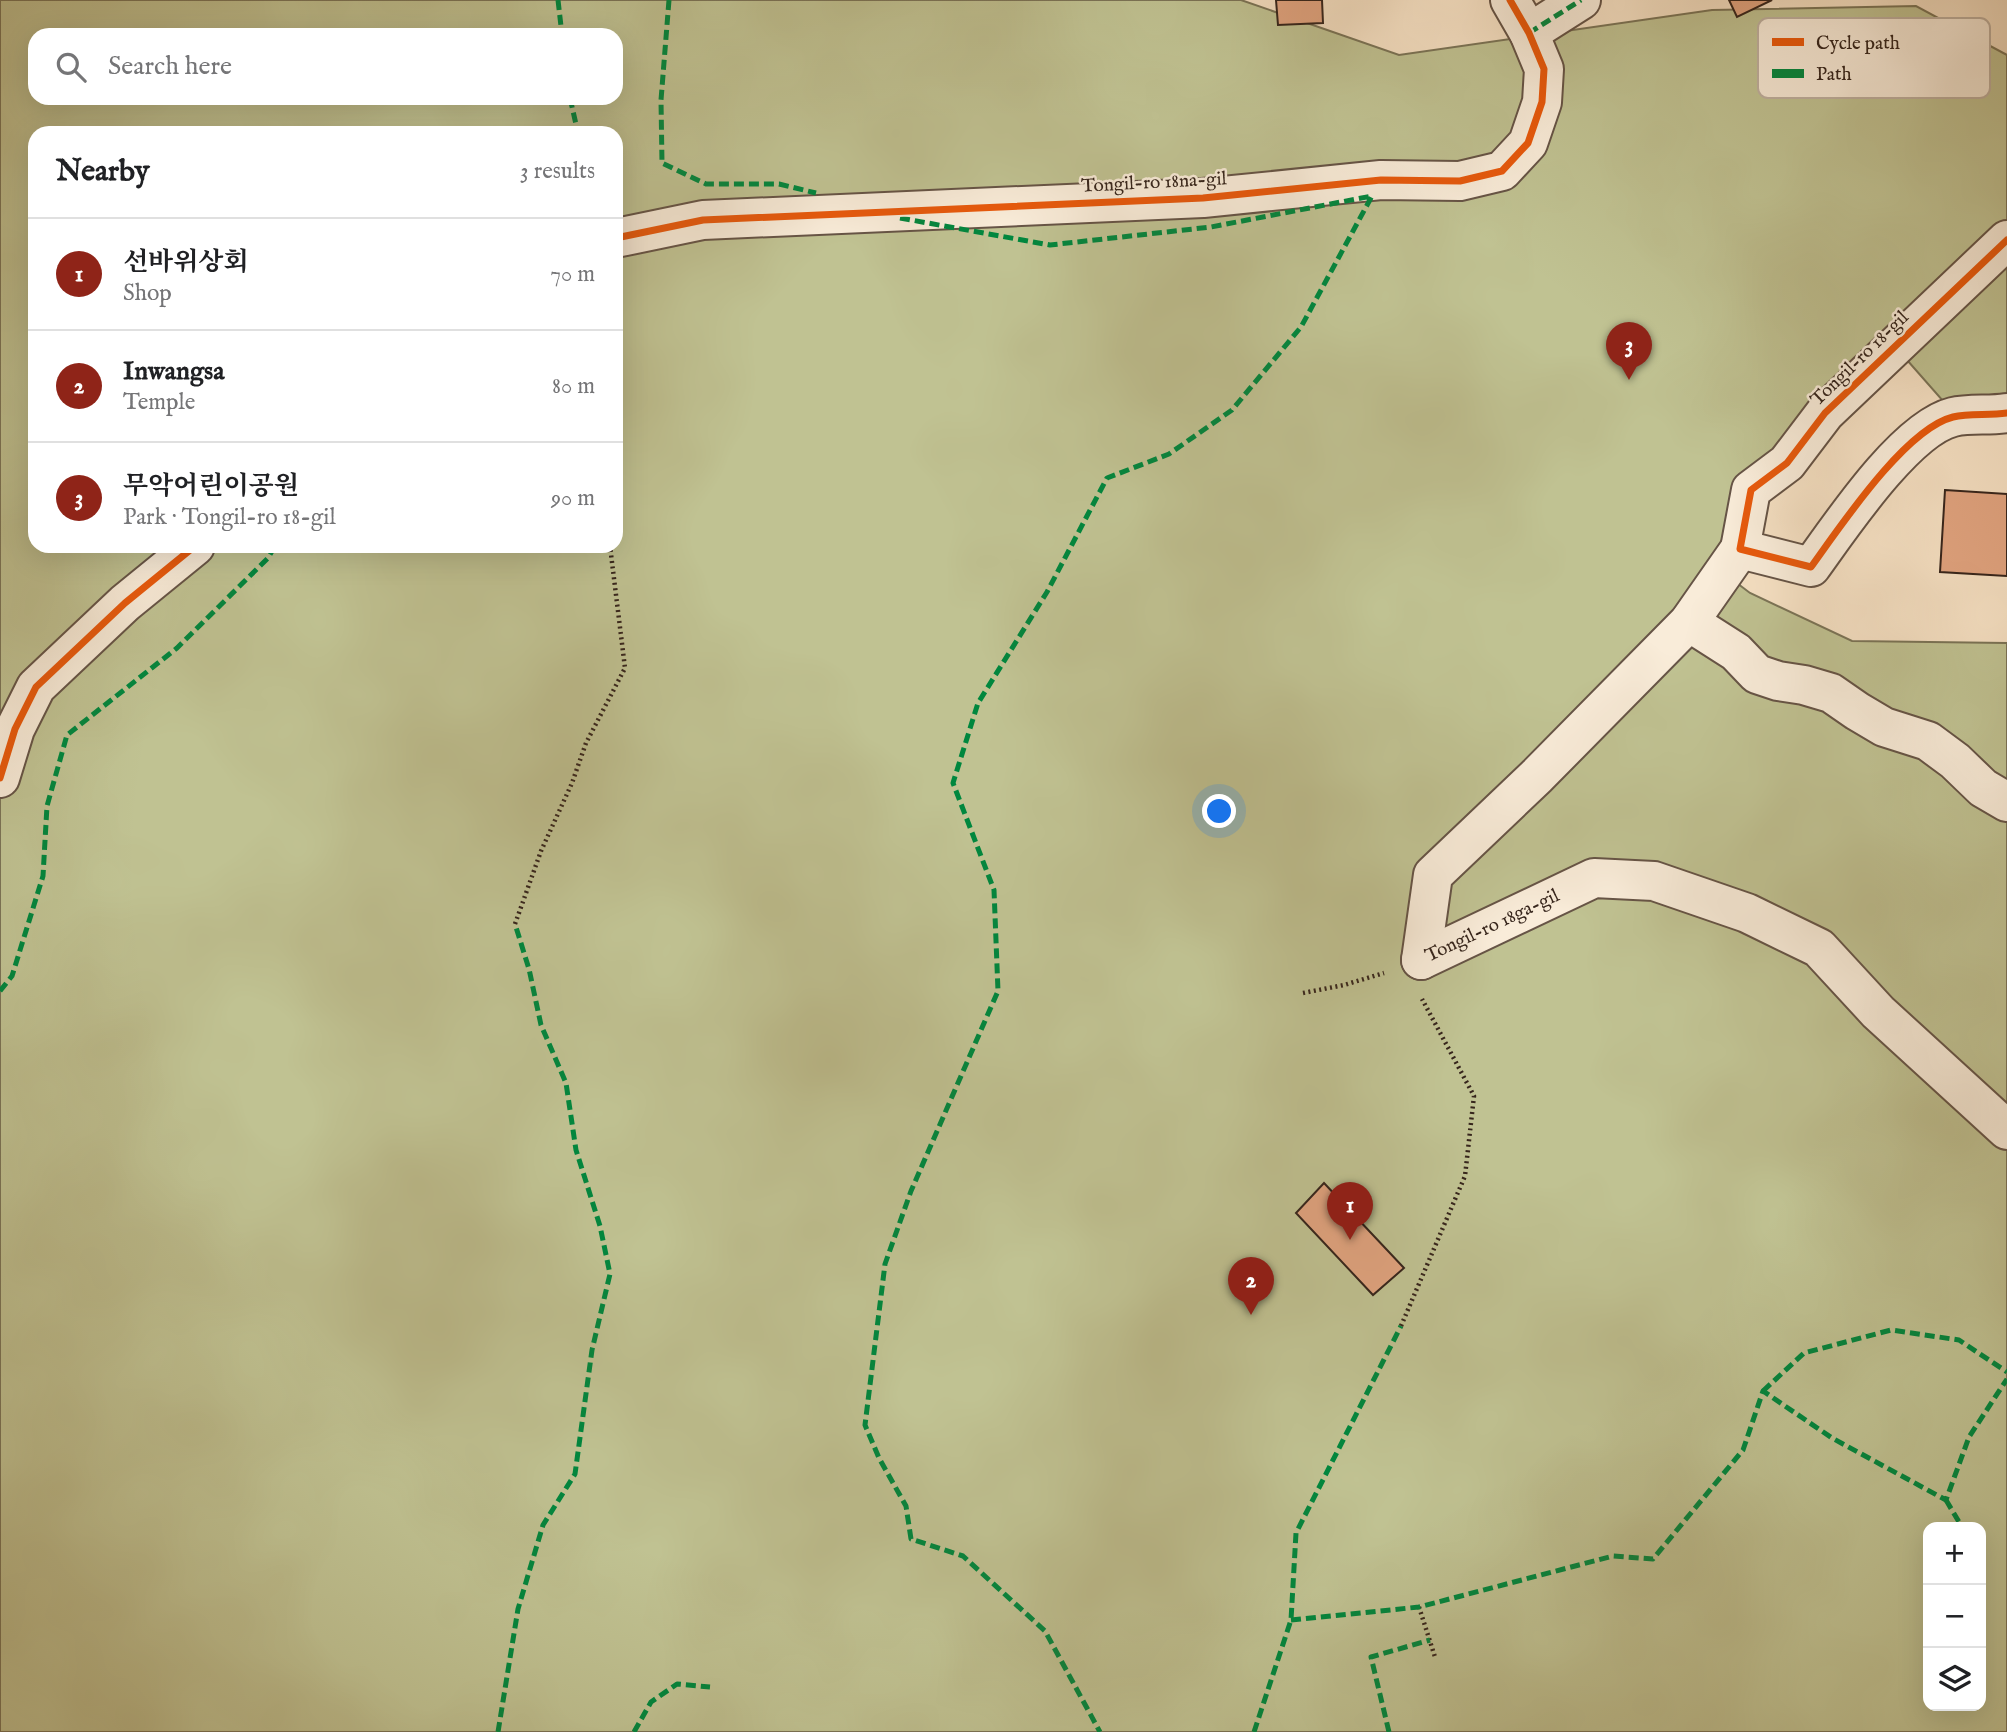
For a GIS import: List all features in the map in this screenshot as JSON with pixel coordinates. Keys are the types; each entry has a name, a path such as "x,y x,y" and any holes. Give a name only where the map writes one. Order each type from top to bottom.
{"street":[{"name":"Tongil-ro 18na-gil","path":"623,237 703,220 1203,198 1381,180 1460,181 1502,170 1528,143 1542,102 1544,69 1529,33 1510,0"},
{"path":"1529,33 1581,0"},
{"name":"Tongil-ro 18-gil","path":"1741,549 1751,490 1787,463 1825,412 2007,240"},
{"path":"1741,549 1811,567 1868,487 1927,429 1953,417 2007,414"},
{"name":"Tongil-ro 18ga-gil","path":"1421,960 1433,875 1537,776 1689,622 1741,549"},
{"path":"0,778 15,729 36,687 125,603 186,553"},
{"path":"1689,622 1736,652 1757,674 1831,693 1884,727 1928,741 1955,761 1983,788 2007,802"},
{"name":"Tongil-ro 18ga-gil","path":"1421,960 1594,878 1654,881 1747,913 1819,948 1878,1012 2007,1130"}],"path":[{"path":"515,924 541,851 572,783 586,743 625,668 611,553"},
{"path":"1303,993 1356,982 1421,960"},
{"path":"1401,1326 1465,1176 1474,1096 1412,981 1421,960"},
{"path":"1419,1607 1435,1657"}],"green space":[{"path":"0,0 1241,0 1399,55 1712,10 1916,6 1938,18 1758,18 1758,98 1990,98 1990,46 2007,55 2007,224 1727,533 1729,577 1750,593 1852,641 2007,643 2007,1732 0,1732"},
{"path":"2007,267 2007,394 1943,401 1907,360"}],"building":[{"path":"1276,0 1322,0 1323,23 1278,25"},
{"path":"1729,0 1772,0 1737,17"},
{"path":"1945,490 2007,494 2007,576 1940,572"},
{"path":"1324,1183 1404,1268 1373,1295 1296,1213"}],"marked path":[{"path":"558,0 561,28"},
{"path":"669,0 661,100 662,163 706,184 779,184 816,193"},
{"path":"1529,33 1581,0"},
{"path":"572,105 576,126"},
{"path":"900,218 1050,245 1211,227 1372,196 1301,327 1232,410 1169,454 1107,478 1047,592 978,703 953,783 994,890 998,991 911,1191 885,1264 865,1425 879,1458 906,1506 911,1539 963,1556 1045,1631 1100,1732"},
{"path":"0,991 12,976 43,876 47,806 67,735 177,648 271,553"},
{"path":"498,1732 518,1609 543,1525 575,1474 592,1350 610,1274 600,1226 576,1150 566,1083 541,1025 529,969 515,924"},
{"path":"1254,1732 1291,1620 1296,1533 1401,1326"},
{"path":"1763,1391 1804,1353 1891,1330 1959,1340 2007,1372"},
{"path":"1291,1620 1419,1607 1613,1556 1653,1559 1743,1450 1763,1391 1832,1438 1946,1500 1969,1437 2007,1379"},
{"path":"1946,1500 1959,1522"},
{"path":"1389,1732 1371,1657 1430,1640"},
{"path":"634,1732 651,1702 677,1684 710,1687"}],"cycle path":[{"path":"623,237 703,220 1203,198 1381,180 1460,181 1502,171 1528,143 1542,102 1544,69 1529,33 1510,0"},
{"path":"2007,240 1825,413 1787,463 1751,490 1740,549 1811,567 1875,482 1895,459 1934,425 1953,417 2007,413"},
{"path":"0,778 15,729 36,687 125,603 186,553"}],"place":[{"name":"무악어린이공원","path":"1629,380"},
{"name":"선바위상회","path":"1350,1240"},
{"name":"Inwangsa","path":"1251,1315"}]}
